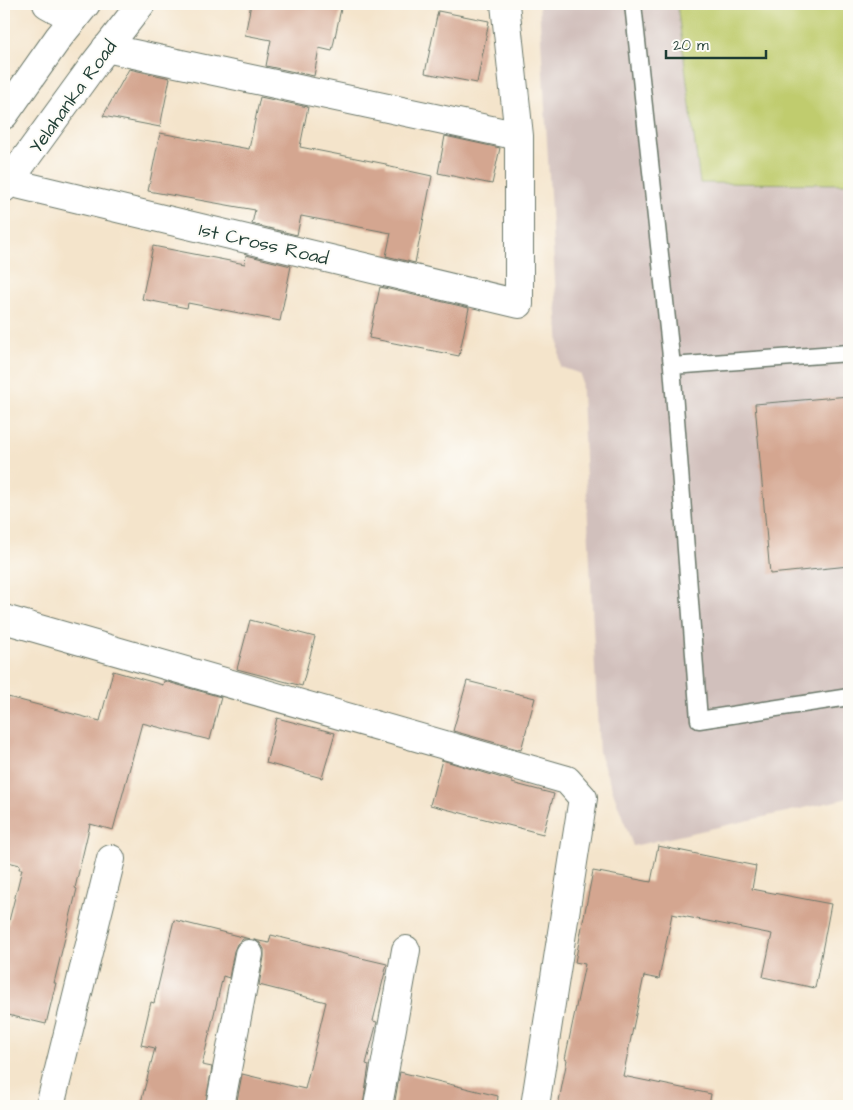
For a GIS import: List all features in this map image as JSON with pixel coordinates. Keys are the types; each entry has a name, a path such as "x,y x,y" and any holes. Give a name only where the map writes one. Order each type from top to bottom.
{"street":[{"path":"4,115 80,11 47,4"},
{"name":"Yelahanka Road","path":"6,185 106,48 141,4"},
{"path":"106,48 519,136 505,4"},
{"name":"1st Cross Road","path":"6,185 519,304 519,136"},
{"path":"4,619 567,780 583,798 535,1106"},
{"path":"50,1106 111,859"},
{"path":"378,1106 406,950"},
{"path":"220,1106 249,954"}],"lane":[{"path":"633,4 672,366 699,720 849,697"},
{"path":"672,366 849,353"}],"shaded area":[{"path":"539,4 677,4 700,183 849,184 849,798 633,846 599,753 581,374 560,367"}],"green space":[{"path":"677,4 849,4 849,184 700,183"}],"building":[{"path":"251,4 342,4 332,51 319,48 314,76 266,66 271,40 245,35"},
{"path":"438,11 489,21 477,83 425,73"},
{"path":"129,69 170,78 160,127 103,116"},
{"path":"260,97 308,107 300,147 386,164 386,166 432,176 415,263 386,256 391,233 301,216 297,235 252,224 255,210 148,191 160,133 249,149"},
{"path":"445,136 500,148 492,184 438,173"},
{"path":"153,246 245,264 246,255 291,266 280,321 188,303 187,308 142,299"},
{"path":"380,287 469,308 459,356 369,338"},
{"path":"849,396 849,566 770,574 755,404"},
{"path":"250,620 315,637 302,686 237,669"},
{"path":"113,671 163,685 164,681 221,697 210,740 142,723 113,830 90,824 46,1024 4,1014 4,941 22,869 19,869 20,865 4,861 4,696 100,721"},
{"path":"467,681 535,698 521,750 453,731"},
{"path":"277,718 335,733 322,778 266,763"},
{"path":"442,760 512,781 512,783 554,794 543,834 430,805"},
{"path":"658,846 756,866 752,889 831,904 815,988 763,977 772,934 672,914 659,979 644,976 623,1076 711,1094 709,1106 558,1106 567,1060 565,1059 585,964 575,962 593,871 651,882"},
{"path":"174,920 250,939 243,939 237,944 229,978 223,976 202,1065 212,1067 205,1106 140,1106 155,1048 141,1045 151,1002 154,1003"},
{"path":"271,935 387,964 373,1021 377,1022 366,1064 369,1065 363,1106 236,1106 242,1074 305,1089 326,1002 259,985 264,949 260,943 254,940 269,943"},
{"path":"400,1072 498,1096 497,1106 394,1106"}]}
